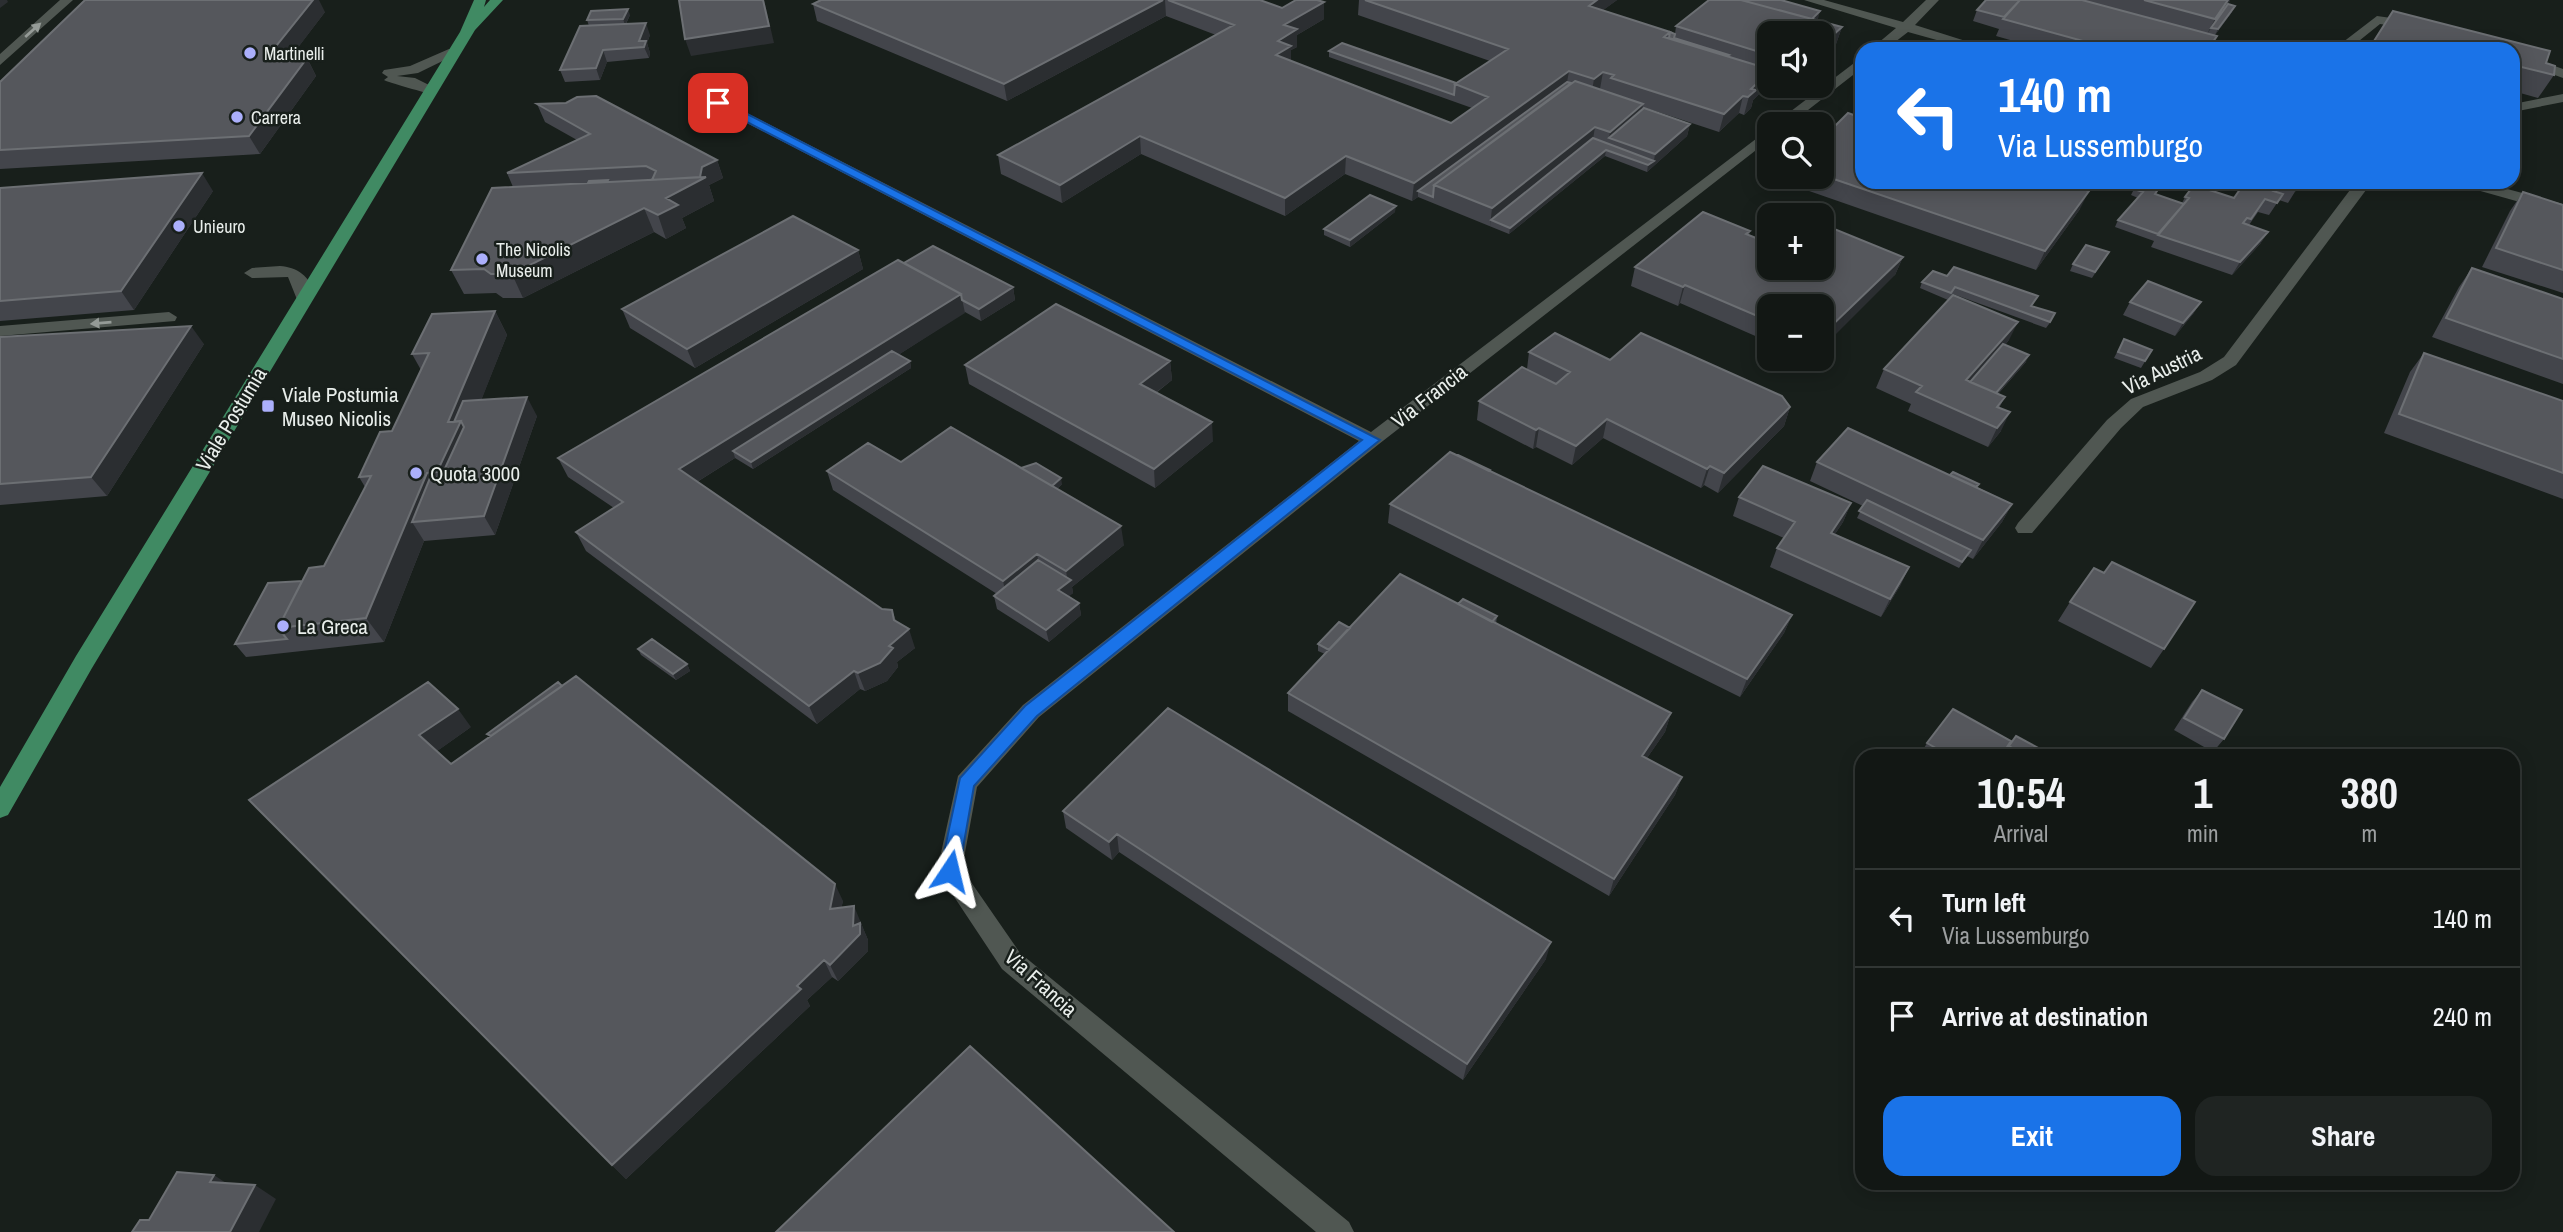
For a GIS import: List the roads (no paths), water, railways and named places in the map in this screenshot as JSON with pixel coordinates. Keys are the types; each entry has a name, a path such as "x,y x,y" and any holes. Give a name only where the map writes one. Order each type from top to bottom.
{"main road":[{"path":"464,0 467,32"},
{"name":"Viale Postumia","path":"0,808 84,662 467,32 480,0"},
{"name":"Viale Postumia","path":"467,32 490,11 497,0"}],"street":[{"path":"0,61 66,0"},
{"path":"1810,0 1959,42"},
{"path":"1887,42 1933,0"},
{"path":"2350,42 2377,20 2423,28"},
{"path":"430,91 410,81 387,76 413,70 454,52"},
{"path":"2520,58 2563,74"},
{"path":"1796,112 1855,66"},
{"path":"698,92 1373,440"},
{"path":"2520,107 2563,99"},
{"name":"Via Francia","path":"1339,1232 1011,961 950,871 966,783 1031,711 1373,440 1757,142"},
{"name":"Via Austria","path":"2025,528 2114,424 2137,403 2207,376 2230,361 2359,189"},
{"path":"2490,189 2563,209"},
{"path":"252,272 290,271 299,275 304,285 304,298"},
{"path":"0,331 169,317"}],"place":[{"name":"Martinelli","path":"250,53"},
{"name":"Carrera","path":"237,117"},
{"name":"Unieuro","path":"179,226"},
{"name":"The Nicolis Museum","path":"482,259"},
{"name":"Viale Postumia Museo Nicolis","path":"268,406"},
{"name":"Quota 3000","path":"416,473"},
{"name":"La Greca","path":"283,626"}]}
